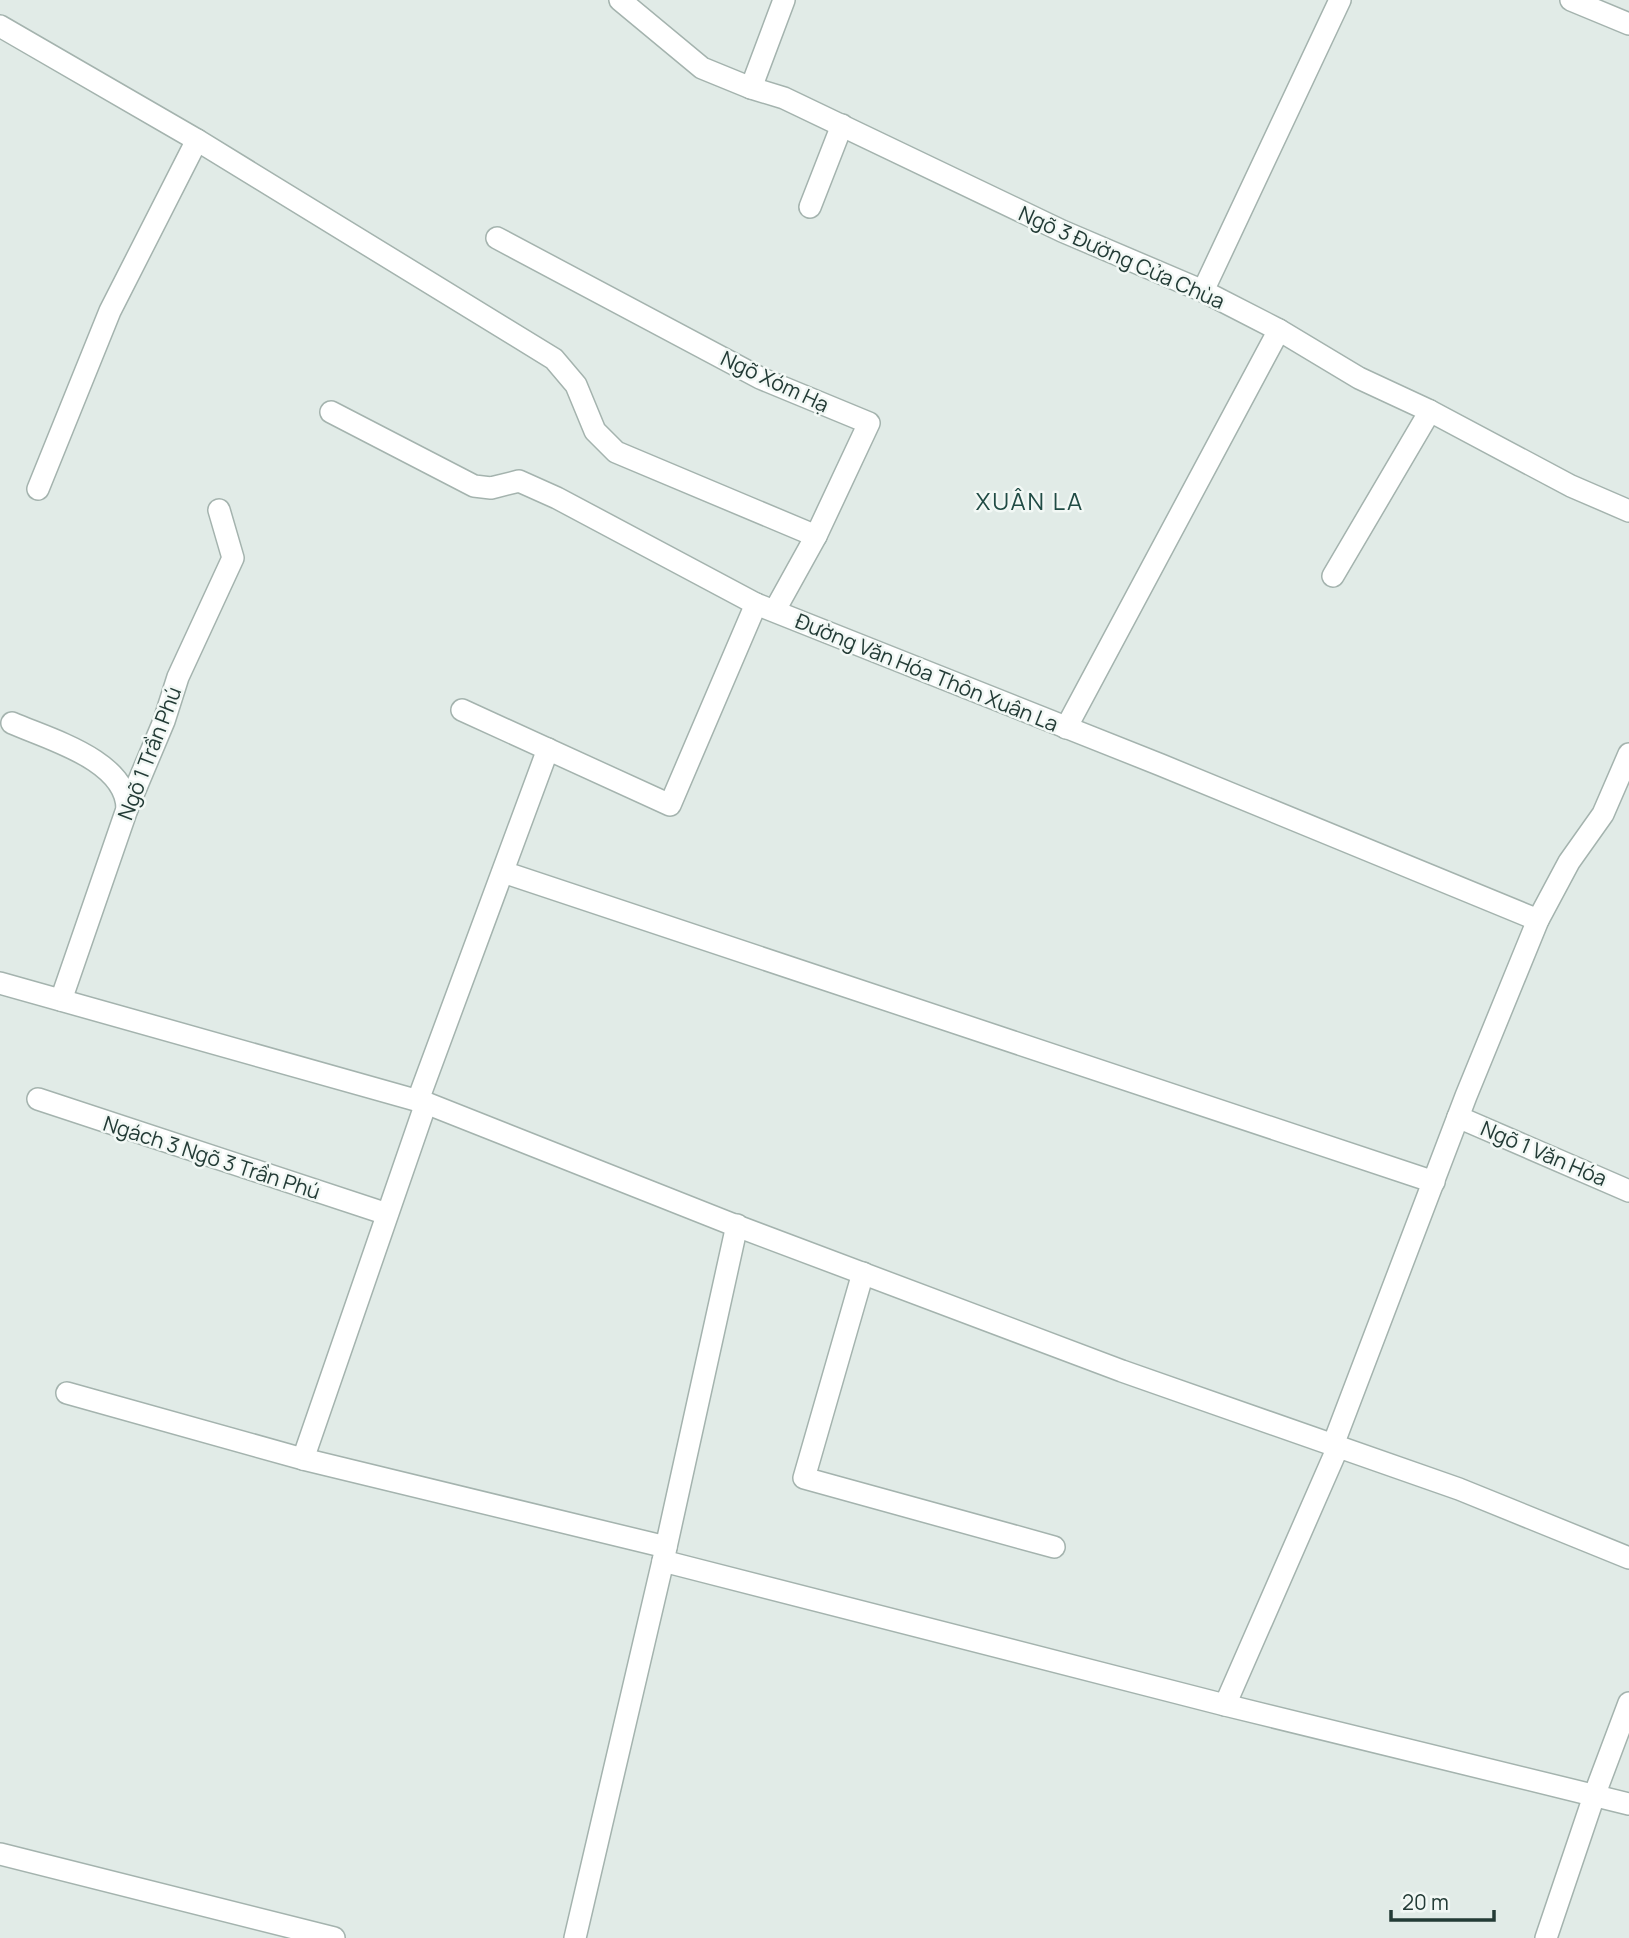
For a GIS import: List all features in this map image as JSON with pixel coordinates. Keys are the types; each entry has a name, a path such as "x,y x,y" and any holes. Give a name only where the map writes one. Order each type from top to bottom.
{"street":[{"name":"Ngõ 3 Đường Cửa Chùa","path":"620,0 702,68 784,98 1062,231 1203,291 1279,330 1359,379 1430,411 1571,485 1629,511"},
{"path":"751,88 784,0"},
{"path":"1203,291 1340,0"},
{"path":"1570,0 1629,24"},
{"path":"0,26 197,140 554,359 576,385 595,430 616,452 816,536"},
{"path":"810,207 842,124"},
{"path":"38,489 110,311 197,140"},
{"name":"Ngõ Xóm Hạ","path":"497,238 760,378 869,423 816,536 766,607 670,805 548,749"},
{"path":"1066,728 1279,330"},
{"path":"1332,576 1430,411"},
{"name":"Đường Văn Hóa Thôn Xuân La","path":"331,412 474,486 491,488 519,481 532,486 766,607 1538,920"},
{"name":"Ngõ 1 Trần Phú","path":"61,1000 127,809 164,721 178,677 233,558 219,510"},
{"path":"303,1459 387,1214 422,1101 548,749 462,710"},
{"path":"12,723 98,763 114,775 121,786 127,809"},
{"path":"1225,1705 1336,1446 1458,1117 1538,920 1569,862 1603,814 1629,754"},
{"path":"503,872 1434,1182"},
{"path":"0,982 422,1101 863,1273 1122,1371 1459,1489 1629,1558"},
{"name":"Ngách 3 Ngõ 3 Trần Phú","path":"38,1099 387,1214"},
{"name":"Ngõ 1 Văn Hóa","path":"1458,1117 1629,1191"},
{"path":"575,1938 737,1225"},
{"path":"863,1273 804,1478 1054,1547"},
{"path":"67,1394 1225,1705 1629,1804"},
{"path":"1546,1938 1629,1703"},
{"path":"0,1854 334,1938"}],"district":[{"name":"XUÂN LA","path":"1030,500"}]}
